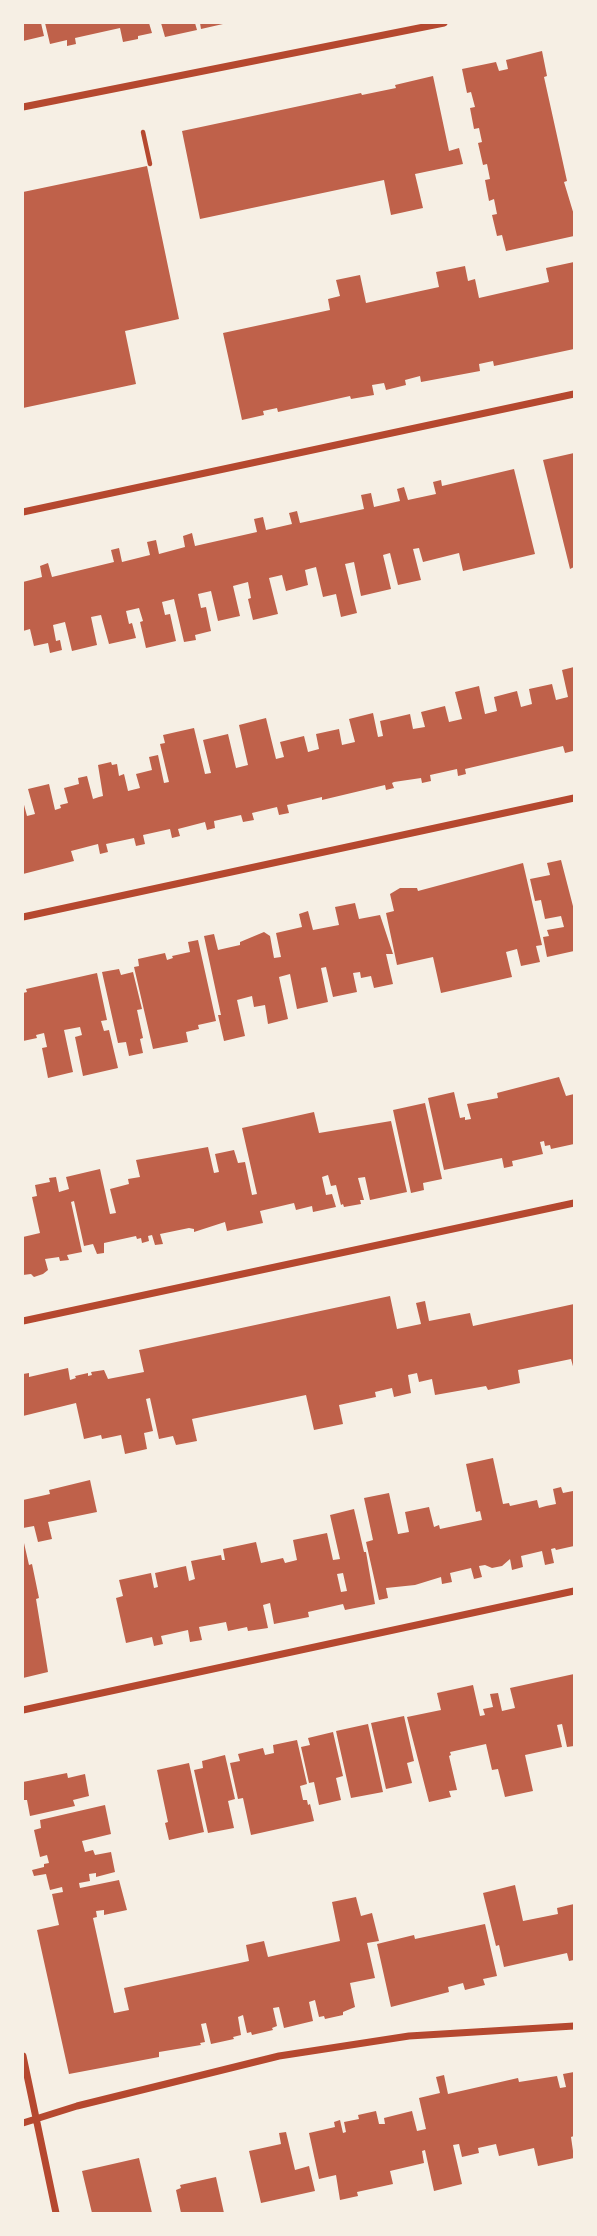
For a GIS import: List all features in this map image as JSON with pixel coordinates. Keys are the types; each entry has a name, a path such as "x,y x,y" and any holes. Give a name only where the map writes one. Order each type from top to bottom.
{"street":[{"path":"23,107 444,23"},
{"path":"23,512 574,394"},
{"path":"23,917 574,798"},
{"path":"23,1321 574,1203"},
{"path":"23,1710 574,1591"},
{"path":"23,2123 77,2106 279,2056 409,2036 574,2026"},
{"path":"23,2056 56,2213"}],"path":[{"path":"143,132 150,164"}],"building":[{"path":"23,23 41,23 44,36 23,41"},
{"path":"45,23 149,23 152,33 123,42 120,28 75,38 76,44 67,46 67,40 50,44"},
{"path":"161,23 195,23 197,30 165,37"},
{"path":"200,23 223,23 223,24 201,29"},
{"path":"542,51 547,76 544,77 567,181 564,182 574,215 574,236 506,251 502,235 497,236 492,215 497,214 494,199 489,201 485,180 490,179 487,164 483,165 478,143 482,142 479,128 474,129 470,108 475,107 471,92 467,93 462,69 496,62 499,71 508,69 506,60"},
{"path":"433,76 449,151 459,148 463,164 415,174 423,208 391,215 384,180 200,219 182,131 396,88 395,85"},
{"path":"147,166 179,319 125,331 136,384 23,408 23,192"},
{"path":"574,262 574,349 494,366 493,361 479,364 480,371 421,382 420,376 405,380 406,385 386,390 384,383 372,385 374,395 351,399 350,396 278,412 277,408 263,411 264,415 242,420 223,333 330,310 328,299 340,296 336,280 360,275 366,303 439,287 436,272 465,266 468,281 475,279 479,298 549,282 546,268"},
{"path":"574,453 574,567 570,569 543,460"},
{"path":"514,469 535,554 463,571 459,553 423,562 419,548 413,549 421,580 398,585 390,553 383,555 391,589 361,596 354,562 345,564 357,613 341,617 336,594 323,597 316,567 305,570 308,585 286,591 282,575 269,578 278,614 253,620 248,599 251,598 248,582 233,586 240,616 218,621 211,591 198,594 201,608 206,607 211,631 195,635 196,640 184,642 174,599 162,602 165,615 170,614 176,641 146,648 139,608 126,611 136,638 109,644 101,615 91,617 97,645 72,651 65,622 53,625 56,641 60,640 62,650 50,653 48,643 34,646 30,629 23,631 23,582 42,577 40,566 48,563 52,577 114,562 111,550 119,548 122,562 150,555 147,542 156,540 159,554 185,547 183,536 192,533 195,546 257,532 254,519 263,517 266,530 292,524 289,513 297,511 300,523 364,509 361,495 371,493 374,507 400,501 397,489 404,487 408,500 436,494 433,482 441,480 442,486"},
{"path":"574,667 573,751 565,753 563,746 465,769 466,774 458,776 457,769 430,775 431,781 422,783 421,778 394,782 394,788 386,790 385,785 322,800 322,797 287,805 289,813 279,815 277,807 252,813 254,820 243,822 241,815 214,821 215,828 207,830 205,822 178,829 180,836 172,838 170,829 143,835 145,844 136,846 134,838 106,844 108,852 100,854 98,844 71,851 74,861 23,874 23,801 27,816 35,814 28,789 49,784 55,810 68,803 64,788 79,784 78,778 87,776 93,799 103,796 98,765 111,762 112,765 117,764 119,776 124,774 128,791 140,788 136,774 152,770 149,757 158,755 164,783 169,782 160,744 165,743 163,735 194,728 205,774 211,773 203,740 228,734 236,768 248,765 239,725 266,718 276,759 284,757 280,742 304,736 308,752 319,749 316,734 339,729 342,745 355,742 349,719 373,713 378,737 383,736 380,721 410,714 413,729 425,727 421,712 445,706 449,722 462,719 455,692 479,686 485,714 497,711 494,697 517,691 521,707 532,704 529,689 552,684 556,700 568,697 562,670"},
{"path":"561,860 574,910 574,951 547,957 543,937 549,936 547,930 564,927 561,916 545,919 541,900 535,901 530,879 550,875 547,863"},
{"path":"523,863 542,945 536,946 540,962 521,966 517,949 506,952 512,977 441,993 433,957 397,965 386,913 394,911 390,894 400,888 417,888 418,891"},
{"path":"355,903 359,919 380,915 393,954 386,954 393,984 374,988 371,976 361,978 360,972 353,973 357,992 333,997 326,967 321,968 328,1002 297,1009 290,974 279,977 288,1019 268,1024 265,1005 254,1007 252,996 237,1000 245,1036 224,1041 204,936 214,934 218,950 240,945 240,942 264,932 270,936 274,958 281,957 276,933 302,927 299,914 308,911 313,930 339,925 335,907"},
{"path":"198,940 216,1021 198,1025 199,1029 186,1032 188,1042 153,1049 134,967 139,966 138,959 165,953 167,960 173,958 172,956 190,952 188,942"},
{"path":"119,969 121,975 133,972 142,1009 137,1010 143,1053 129,1056 126,1042 118,1043 102,972"},
{"path":"97,973 107,1020 101,1021 104,1031 109,1030 118,1068 83,1076 75,1037 82,1035 80,1027 64,1030 73,1072 48,1078 42,1048 47,1047 44,1033 36,1035 37,1038 23,1041 23,993 27,992 26,989"},
{"path":"559,1077 566,1096 574,1094 574,1144 551,1149 550,1145 545,1146 544,1141 540,1142 543,1154 512,1161 513,1166 504,1168 502,1158 444,1170 428,1098 454,1092 460,1118 465,1117 465,1120 471,1119 467,1104 498,1098 497,1093"},
{"path":"425,1103 442,1179 423,1183 424,1190 411,1193 393,1110"},
{"path":"314,1112 319,1133 391,1121 407,1192 370,1200 365,1177 358,1178 364,1200 360,1200 361,1204 344,1207 341,1205 336,1185 331,1186 328,1175 322,1177 326,1195 332,1194 336,1207 313,1212 312,1206 296,1210 294,1203 260,1211 263,1223 227,1231 225,1222 194,1232 194,1229 189,1228 160,1234 163,1244 155,1245 152,1235 148,1236 149,1241 142,1243 141,1238 137,1239 136,1236 104,1243 104,1253 97,1254 93,1244 84,1246 74,1201 71,1202 82,1252 67,1255 69,1260 60,1261 59,1257 45,1259 48,1270 43,1274 34,1277 31,1274 23,1275 23,1237 40,1233 32,1197 37,1196 35,1185 50,1182 49,1178 56,1177 59,1192 69,1189 66,1177 100,1169 110,1214 116,1213 110,1189 129,1184 128,1179 140,1177 136,1160 208,1147 214,1173 219,1172 215,1154 234,1150 238,1163 245,1162 252,1195 257,1194 242,1128"},
{"path":"390,1296 397,1329 421,1324 416,1303 425,1301 429,1321 470,1313 473,1326 574,1304 574,1370 571,1359 518,1370 520,1383 488,1390 486,1386 435,1395 432,1379 419,1382 417,1373 408,1375 411,1393 394,1397 392,1388 375,1392 376,1397 339,1405 343,1424 314,1430 306,1395 192,1419 197,1441 176,1445 173,1436 159,1439 150,1398 146,1399 153,1431 144,1433 147,1449 125,1454 121,1435 102,1439 101,1435 84,1439 76,1403 23,1416 23,1374 29,1373 29,1377 68,1368 70,1380 76,1378 75,1376 88,1373 88,1376 92,1375 91,1372 104,1370 108,1379 144,1372 139,1350"},
{"path":"493,1458 503,1504 509,1503 510,1506 537,1500 539,1508 556,1504 553,1489 561,1487 563,1493 573,1491 574,1546 551,1549 554,1563 545,1565 542,1551 521,1556 523,1567 512,1570 510,1559 502,1566 479,1566 482,1577 474,1579 471,1568 450,1573 452,1582 442,1584 441,1577 415,1585 386,1588 388,1598 379,1600 366,1542 373,1540 364,1498 389,1493 398,1534 409,1532 405,1512 429,1507 434,1527 439,1525 440,1529 482,1520 480,1511 476,1512 466,1464"},
{"path":"90,1480 97,1512 48,1522 52,1539 38,1542 34,1526 23,1528 23,1500 50,1494 49,1490"},
{"path":"354,1509 366,1552 375,1604 345,1610 343,1604 308,1612 309,1617 274,1624 270,1603 263,1605 268,1628 248,1631 247,1627 228,1631 226,1622 199,1627 202,1640 190,1642 188,1630 161,1636 163,1644 154,1646 152,1637 126,1643 116,1598 123,1596 119,1580 151,1573 154,1588 158,1587 155,1573 186,1566 189,1581 195,1579 191,1561 221,1555 222,1560 225,1560 223,1549 256,1542 261,1563 283,1558 285,1563 297,1560 293,1540 327,1533 333,1560 340,1559 330,1515","holes":["343,1573 347,1591 341,1592 337,1574"]},
{"path":"24,1543 29,1565 32,1564 39,1598 36,1599 48,1672 23,1678"},
{"path":"574,1674 574,1746 567,1747 562,1724 557,1725 562,1747 525,1755 533,1791 505,1797 498,1769 492,1770 486,1744 450,1752 457,1790 449,1791 451,1797 429,1802 407,1717 441,1710 437,1693 473,1685 480,1716 485,1715 483,1709 493,1707 490,1694 498,1693 502,1711 515,1708 510,1688"},
{"path":"404,1716 414,1761 407,1763 412,1783 386,1789 371,1723"},
{"path":"368,1724 383,1792 351,1798 336,1731"},
{"path":"333,1732 343,1776 336,1778 341,1800 319,1805 314,1782 309,1783 301,1747 310,1745 308,1738"},
{"path":"297,1740 307,1784 300,1786 303,1800 310,1804 314,1821 251,1835 243,1798 238,1799 230,1763 240,1761 238,1754 263,1748 265,1755 274,1753 273,1745"},
{"path":"225,1755 235,1799 228,1801 234,1828 208,1833 194,1770 203,1768 202,1761"},
{"path":"189,1763 204,1832 169,1840 157,1770"},
{"path":"67,1773 68,1778 85,1774 89,1796 73,1800 75,1806 30,1816 27,1800 23,1800 23,1782"},
{"path":"105,1805 111,1834 82,1841 85,1852 93,1850 95,1855 111,1852 115,1872 96,1877 96,1873 89,1874 90,1881 79,1883 80,1888 119,1880 127,1910 104,1915 104,1910 96,1911 97,1917 93,1918 114,2013 129,2010 124,1988 249,1961 246,1945 264,1941 268,1957 340,1941 332,1902 356,1897 361,1916 372,1913 379,1941 367,1943 375,1978 350,1983 355,2007 343,2012 343,2015 325,2019 324,2016 319,2017 315,2000 309,2002 313,2021 284,2028 279,2007 273,2008 277,2026 272,2028 273,2030 252,2035 251,2032 247,2033 243,2015 238,2017 241,2035 211,2044 206,2023 201,2024 205,2042 200,2043 201,2045 159,2052 159,2057 69,2074 37,1930 59,1925 52,1894 63,1892 62,1887 50,1890 46,1874 34,1876 32,1870 49,1863 47,1855 40,1857 34,1830 41,1828 40,1820"},
{"path":"515,1885 523,1921 558,1914 557,1908 574,1904 574,1960 569,1961 567,1953 504,1967 483,1893"},
{"path":"485,1924 497,1976 483,1979 485,1985 465,1990 463,1983 448,1987 449,1992 391,2007 377,1944 414,1935 415,1939"},
{"path":"574,2072 574,2136 571,2137 574,2158 538,2166 534,2148 499,2156 496,2144 478,2148 479,2153 462,2157 459,2144 453,2145 462,2184 434,2191 425,2150 422,2151 424,2163 390,2171 393,2184 357,2192 358,2196 340,2200 336,2175 319,2179 309,2133 335,2127 334,2122 340,2120 343,2133 346,2132 344,2122 376,2111 379,2124 385,2124 384,2118 412,2111 417,2131 426,2129 419,2098 440,2093 436,2077 444,2075 448,2094 518,2078 519,2082 557,2076 560,2088 566,2087 563,2074"},
{"path":"286,2132 295,2170 309,2166 315,2191 261,2203 249,2151 281,2144 279,2133"},
{"path":"139,2158 152,2213 92,2213 82,2171"},
{"path":"216,2177 224,2213 181,2213 176,2190 181,2188 180,2185"}]}
